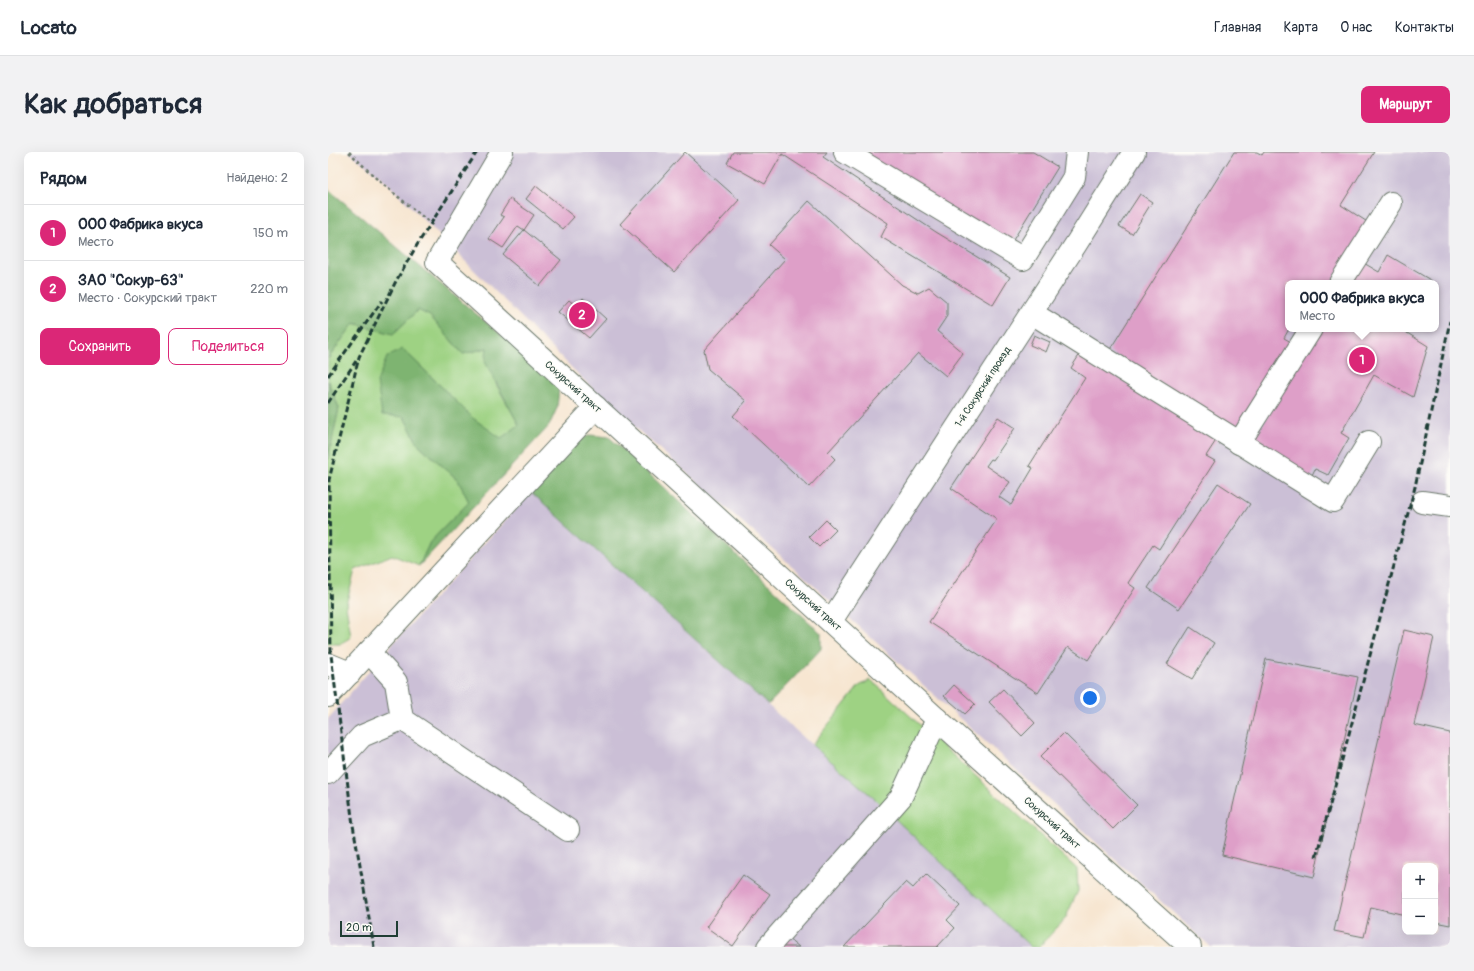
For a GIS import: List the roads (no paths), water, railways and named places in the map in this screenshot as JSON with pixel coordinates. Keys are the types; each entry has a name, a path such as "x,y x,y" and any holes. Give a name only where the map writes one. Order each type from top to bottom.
{"street":[{"name":"Сокурский тракт","path":"502,152 437,262 937,719 1190,947"},
{"path":"845,152 1023,259 1074,177 1077,152"},
{"name":"1-й Сокурский проезд","path":"831,621 1032,313 1134,152"},
{"path":"1342,280 1391,203"},
{"path":"1032,313 1333,501 1369,442"},
{"path":"1239,443 1309,332"},
{"path":"328,696 596,407"},
{"path":"1422,502 1450,506"},
{"path":"369,652 396,682 402,719 568,830"},
{"path":"328,664 350,673"},
{"path":"328,773 362,736 402,719"},
{"path":"768,947 901,796 937,719"}],"railway":[{"path":"374,947 353,825 331,655 329,480 359,357 396,281 417,245 477,152"},
{"path":"328,376 382,301"},
{"path":"1316,857 1415,487 1450,321"},
{"path":"328,403 356,361"}],"place":[{"name":"ЗАО \"Сокур-63\"","path":"582,315"},
{"name":"ООО Фабрика вкуса","path":"1362,360"}]}
